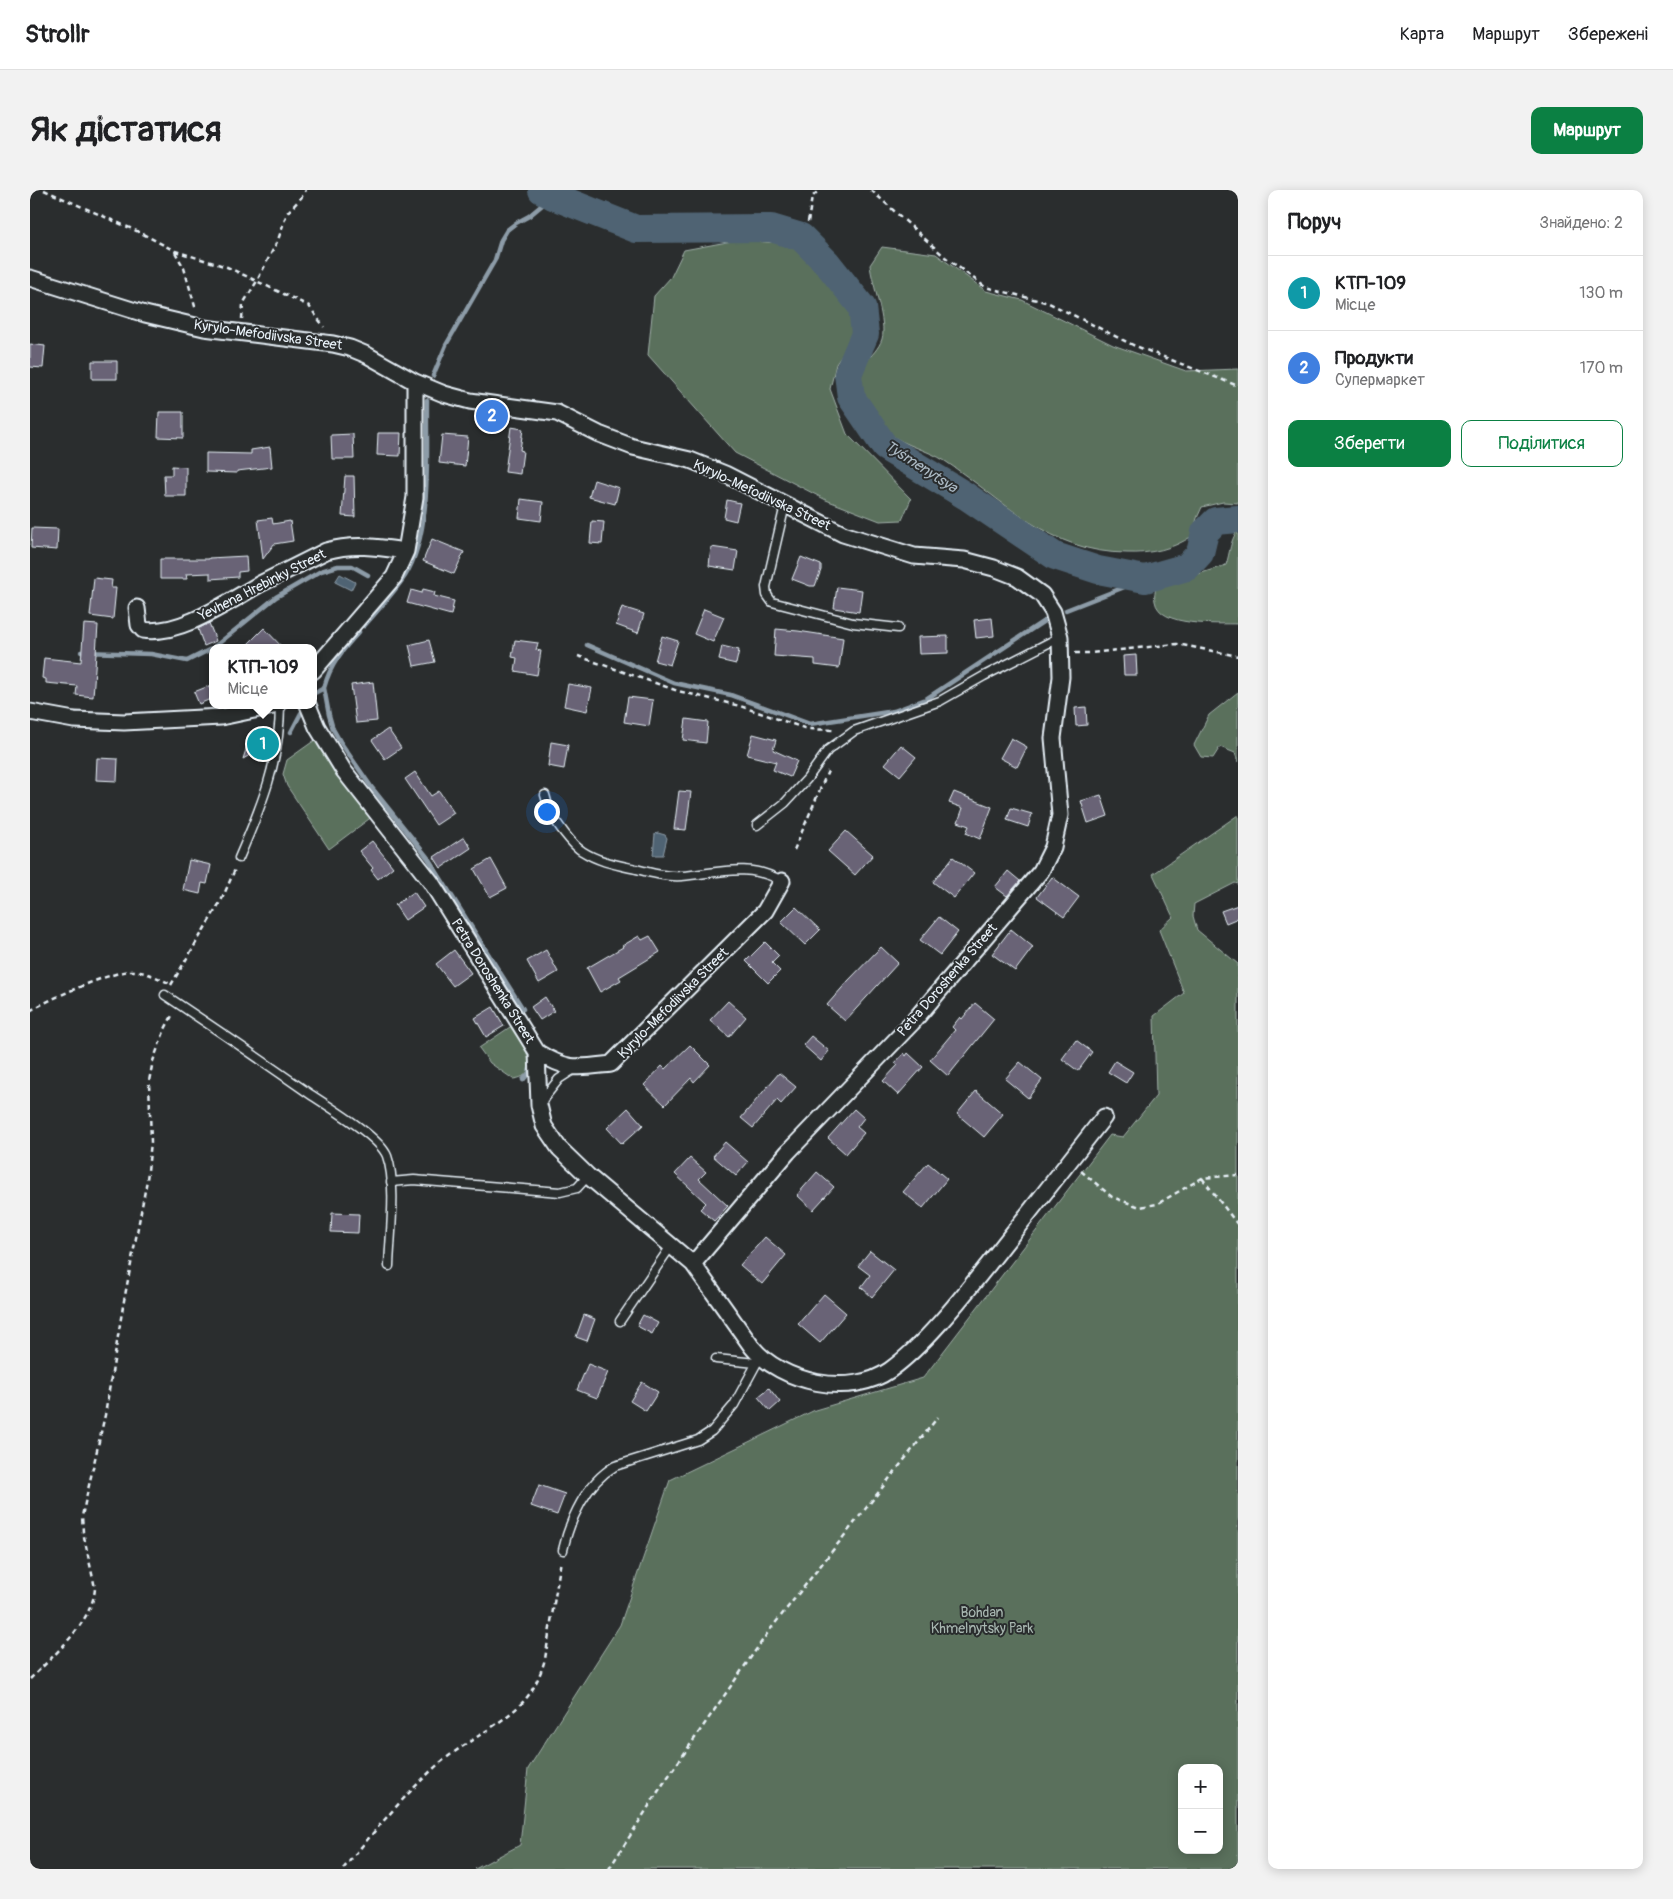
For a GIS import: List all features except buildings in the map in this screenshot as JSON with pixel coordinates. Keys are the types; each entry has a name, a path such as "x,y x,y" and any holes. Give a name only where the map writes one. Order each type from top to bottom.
{"street":[{"name":"Kyrylo-Mefodiivska Street","path":"30,278 145,314 204,328 333,344 350,348 367,354 415,382 444,394 470,401 557,413 599,434 633,447 690,460 725,474 843,534 914,556 964,560 1017,577 1042,596 1053,612 1060,645"},
{"path":"317,666 394,577 406,551 415,497 415,382"},
{"name":"Yevhena Hrebinky Street","path":"137,608 139,625 143,630 150,631 169,628 195,619 326,551 359,545 406,551"},
{"name":"Petra Doroshenka Street","path":"693,1264 788,1152 912,1023 1041,871 1052,847 1060,815 1054,738 1061,677 1060,645"},
{"path":"30,712 74,720 124,722 221,717 260,709"},
{"name":"Petra Doroshenka Street","path":"310,709 317,727 344,770 431,882 537,1052 539,1105 544,1126 558,1148 588,1176 693,1264 758,1360 793,1377 833,1384 850,1384 874,1378 890,1370 918,1346 963,1296 1104,1117"},
{"name":"Kyrylo-Mefodiivska Street","path":"537,1052 554,1062 576,1068 611,1064 765,911 782,881"}],"lane":[{"path":"785,505 766,587 767,595 772,602 853,623 898,628"},
{"path":"757,825 785,803 807,779 828,750 854,731 940,701 984,676 1060,645"},
{"path":"240,858 262,804 277,750 279,709"},
{"path":"545,795 550,812 562,830 581,851 609,864 665,876 753,870 767,873 782,881"},
{"path":"165,995 369,1136 383,1149 387,1157 391,1182 389,1266"},
{"path":"539,1105 559,1079 576,1068"},
{"path":"391,1182 414,1180 560,1192 577,1188 588,1176"},
{"path":"620,1321 671,1246"},
{"path":"563,1550 571,1522 580,1505 608,1470 615,1466 698,1440 712,1431 734,1404 758,1360 716,1360"}],"path":[{"path":"44,190 139,232 174,251 227,267 309,306 325,328 333,344"},
{"path":"240,333 243,304 278,240 287,213 306,190"},
{"path":"808,222 812,197 819,190"},
{"path":"871,190 945,257 985,287 1049,303 1134,345 1238,386"},
{"path":"174,251 184,268 195,308 204,328"},
{"path":"1060,645 1090,653 1177,644 1238,656"},
{"path":"578,656 678,691 740,706 807,729 854,731"},
{"path":"794,850 832,764"},
{"path":"165,995 222,899 240,858"},
{"path":"30,1011 54,998 121,971 145,973 171,984"},
{"path":"30,1679 73,1634 95,1597 95,1588 83,1532 82,1516 105,1415 147,1180 151,1142 149,1081 153,1061 164,1029 178,1004"},
{"path":"1070,1161 1112,1197 1140,1207 1157,1204 1202,1178 1238,1175"},
{"path":"1202,1178 1238,1225"},
{"path":"609,1869 661,1787 769,1631 938,1417"},
{"path":"343,1869 390,1811 433,1769 461,1746 500,1721 524,1702 541,1673 545,1659 563,1550"}],"green space":[{"path":"738,240 781,243 797,250 822,275 854,316 855,336 836,364 830,389 847,434 911,499 902,520 880,521 826,500 735,453 648,355 654,296 671,277 684,250"},
{"path":"882,247 936,254 986,291 1022,300 1113,345 1186,371 1238,369 1238,503 1223,502 1202,507 1192,536 1169,547 1136,553 1100,551 1075,544 1051,534 1009,508 945,461 890,434 868,408 859,392 857,384 860,370 879,346 882,339 883,323 870,265"},
{"path":"1238,530 1238,624 1178,620 1167,616 1159,610 1155,599 1156,588 1226,565 1232,542"},
{"path":"1238,692 1238,762 1235,753 1220,747 1213,758 1201,757 1194,745 1209,715"},
{"path":"315,740 373,816 329,849 287,786 283,774 287,760"},
{"name":"Bohdan Khmelnytsky Park","path":"1238,815 1238,884 1235,883 1194,904 1193,916 1197,930 1238,964 1238,1869 475,1869 520,1845 528,1769 620,1625 670,1480 815,1410 923,1378 1110,1135 1123,1137 1156,1096 1154,1016 1184,993 1159,930 1173,917 1153,874"},
{"path":"513,1025 525,1048 529,1065 528,1072 523,1076 513,1079 490,1063 479,1048"}],"water":[{"path":"340,574 355,582 351,590 335,582"},
{"path":"655,834 665,835 667,838 663,855 653,855"}],"waterway":[{"name":"Tyśmenytsya","path":"542,190 636,229 771,228 801,237 827,263 862,307 865,334 848,374 851,397 885,447 966,496 1055,556 1098,570 1145,579 1187,567 1200,553 1205,532 1216,521 1238,519"},
{"path":"433,376 446,345 495,260 501,240 507,230 529,216 553,196"},
{"path":"364,626 405,576 414,558 420,537 426,491 427,400"},
{"path":"218,644 276,597 321,571 338,566 352,566 368,575"},
{"path":"1066,610 1145,579"},
{"path":"587,645 674,683 731,695 810,724 894,711 926,699 1044,621"},
{"path":"317,692 324,688 338,658 359,632"},
{"path":"81,652 151,654 187,661 209,650"},
{"path":"324,688 333,729 341,743 372,788 428,858 523,1009"},
{"path":"291,732 301,713"},
{"path":"523,1080 529,1073 531,1064"}],"place":[{"name":"Продукти","path":"492,416"},
{"name":"КТП-109","path":"263,744"}]}
